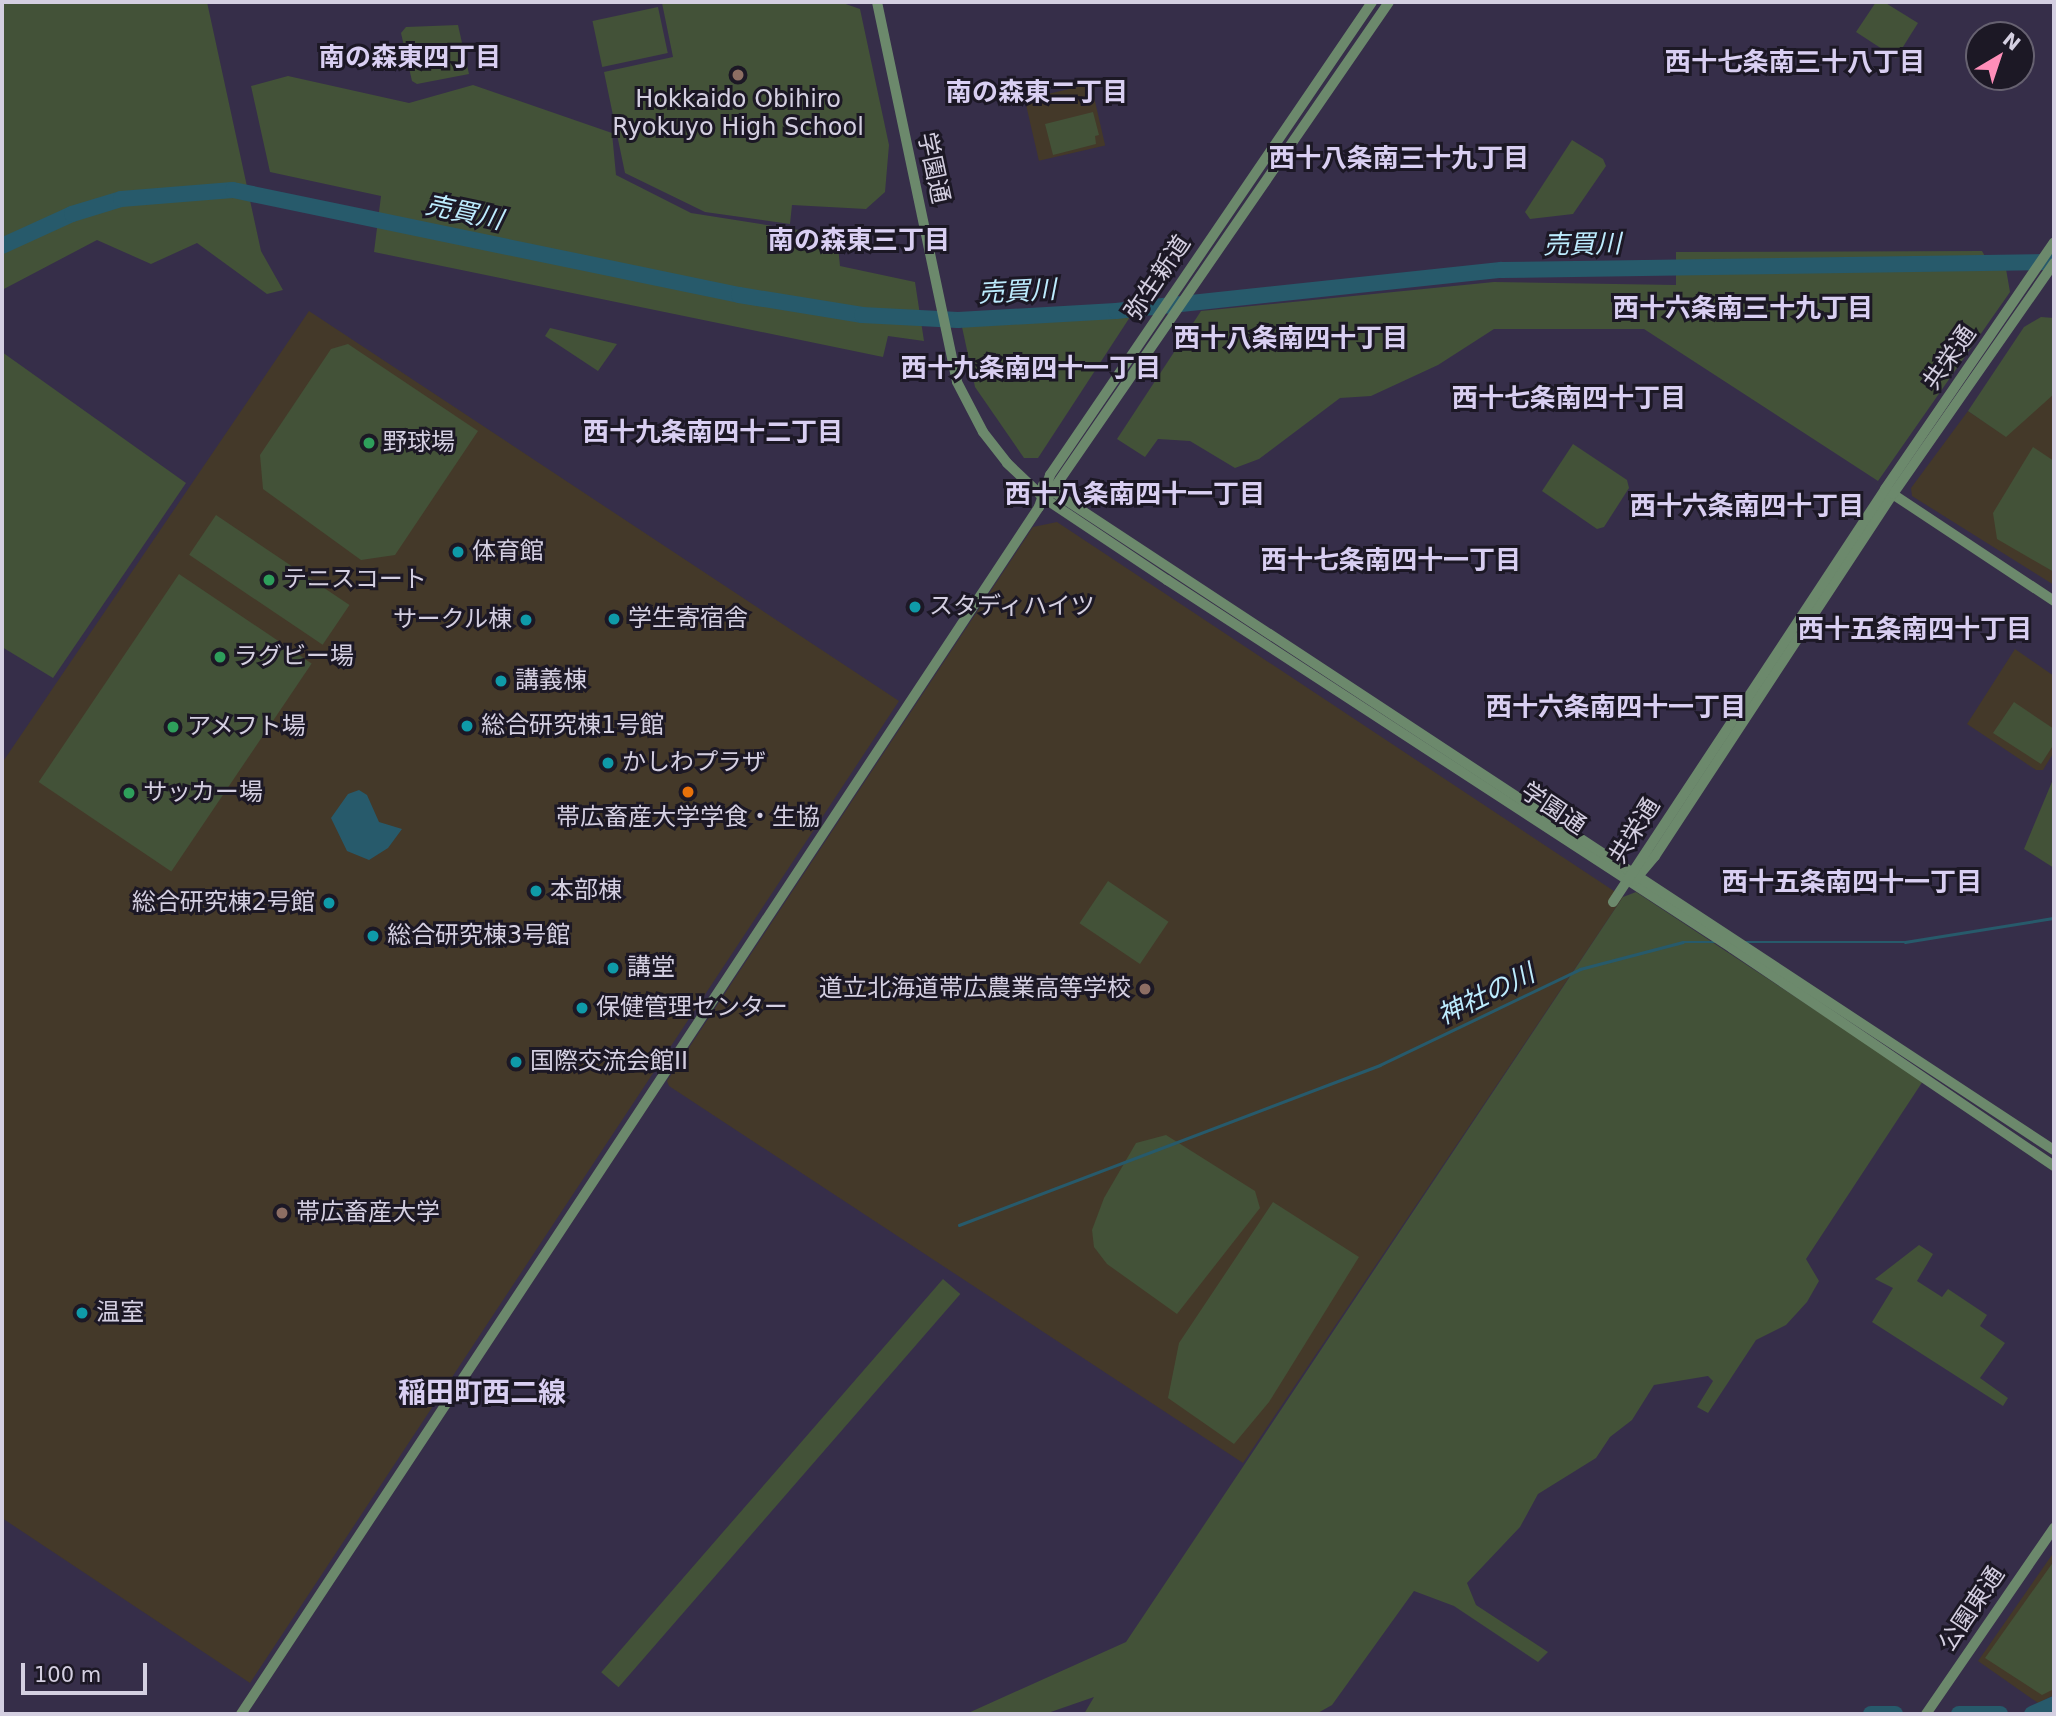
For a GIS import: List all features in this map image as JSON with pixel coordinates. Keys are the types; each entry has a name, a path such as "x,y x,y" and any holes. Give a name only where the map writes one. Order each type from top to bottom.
{"street":[{"name":"学園通","path":"877,2 957,382 983,432 1007,463 1032,483 1044,498 1632,879 1737,938 2054,1150"},
{"name":"弥生新道","path":"1044,498 1184,277 1372,2"},
{"name":"弥生新道","path":"1050,488 1168,326 1389,2"},
{"name":"共栄通","path":"1614,902 1632,879 2054,242"},
{"name":"共栄通","path":"1889,491 2054,263"},
{"name":"学園通","path":"1032,483 1050,488 2054,1166"},
{"path":"1889,491 2054,601"},
{"path":"241,1714 1044,498"},
{"name":"公園東通","path":"1928,1712 2054,1528"}],"shaded area":[{"path":"1091,84 1105,145 1039,161 1025,99"},
{"name":"帯広畜産大学","path":"309,311 899,701 250,1683 2,1518 2,763"},
{"path":"2052,393 2054,585 1912,496 1911,488 1968,411 2006,436"},
{"name":"道立北海道帯広農業高等学校","path":"1057,522 1623,897 1243,1463 669,1086 667,1081 1033,527"},
{"path":"2015,649 2054,676 2054,752 2043,770 2036,770 1967,724"},
{"path":"2054,1552 2054,1695 2038,1703 1978,1661"}],"green space":[{"path":"2,2 207,2 261,251 283,290 267,294 197,243 151,264 97,240 2,290"},
{"name":"Hokkaido Obihiro Ryokuyo High School","path":"840,2 860,9 889,145 885,192 866,209 792,205 790,224 705,212 625,173 604,72 673,57 662,3"},
{"path":"1876,2 1884,2 1918,23 1896,58 1856,32"},
{"path":"658,7 668,53 602,67 592,21"},
{"path":"458,25 469,74 417,84 412,81 401,33 406,27"},
{"path":"288,76 409,103 473,85 612,133 616,175 691,213 837,236 840,266 915,282 924,341 888,336 883,357 374,252 381,196 270,172 251,86"},
{"path":"1093,112 1099,135 1095,136 1096,144 1053,155 1045,124"},
{"path":"1572,140 1603,159 1606,166 1573,214 1530,219 1525,212"},
{"path":"1982,251 1992,269 2006,269 2010,292 1878,481 1644,329 1494,329 1438,365 1371,396 1340,398 1259,459 1235,468 1190,441 1158,439 1145,457 1117,439 1201,311 1494,282 1676,285 1676,252"},
{"path":"1130,317 1038,458 1024,458 975,387 962,327"},
{"path":"2041,317 2054,318 2054,394 2006,437 1968,411 2024,327"},
{"path":"550,328 617,344 598,371 545,336"},
{"name":"野球場","path":"348,344 478,431 395,555 361,560 263,489 260,455 331,349"},
{"path":"2,352 186,483 53,678 2,647"},
{"path":"1573,444 1627,480 1629,488 1604,527 1597,529 1542,491"},
{"path":"2033,447 2054,461 2054,572 1997,539 1993,513"},
{"name":"テニスコート","path":"216,515 349,605 323,645 189,555"},
{"path":"179,574 312,663 171,872 39,782"},
{"path":"2014,702 2054,729 2054,744 2041,764 1993,733"},
{"path":"2054,777 2054,868 2024,849"},
{"path":"1108,881 1169,922 1140,964 1079,923"},
{"path":"1636,892 1923,1081 1806,1259 1819,1281 1807,1302 1786,1325 1756,1340 1708,1413 1697,1407 1713,1381 1708,1376 1654,1385 1632,1420 1610,1437 1596,1458 1538,1494 1520,1527 1467,1583 1476,1605 1548,1652 1538,1662 1454,1606 1414,1591 1332,1705 1316,1714 1084,1714 1094,1697 1045,1714 966,1714 1126,1642 1623,897"},
{"path":"1166,1135 1255,1191 1260,1208 1177,1314 1107,1264 1094,1247 1092,1230 1104,1198 1136,1143"},
{"path":"1273,1202 1359,1257 1269,1402 1234,1444 1168,1398 1179,1343"},
{"path":"1919,1245 1933,1254 1917,1281 1942,1297 1948,1289 1987,1315 1980,1326 2005,1343 1980,1378 2008,1398 2003,1406 1872,1322 1893,1288 1875,1279"},
{"path":"943,1279 960,1294 619,1687 601,1672"},
{"path":"2054,1561 2054,1689 2042,1695 1985,1658"}],"water":[{"path":"359,790 367,795 379,822 402,829 388,848 369,860 347,851 331,818 348,794"}],"waterway":[{"name":"売買川","path":"2,246 72,214 121,199 233,190 739,295 862,315 958,320 1116,311 1501,270 2053,262"},
{"name":"神社の川","path":"1744,942 1905,942 2054,918"},
{"name":"神社の川","path":"959,1225 1380,1065 1580,969 1683,942 1716,942"},
{"path":"2032,1714 2054,1704"},
{"path":"1871,1714 1895,1714"},
{"path":"1959,1714 2000,1714"}],"place":[{"name":"Hokkaido Obihiro Ryokuyo High School","path":"738,75"},
{"name":"野球場","path":"369,443"},
{"name":"体育館","path":"458,552"},
{"name":"テニスコート","path":"269,580"},
{"name":"スタディハイツ","path":"915,607"},
{"name":"学生寄宿舎","path":"614,619"},
{"name":"サークル棟","path":"526,620"},
{"name":"ラグビー場","path":"220,657"},
{"name":"講義棟","path":"501,681"},
{"name":"総合研究棟1号館","path":"467,726"},
{"name":"アメフト場","path":"173,727"},
{"name":"かしわプラザ","path":"608,763"},
{"name":"帯広畜産大学学食・生協","path":"688,792"},
{"name":"サッカー場","path":"129,793"},
{"name":"本部棟","path":"536,891"},
{"name":"総合研究棟2号館","path":"329,903"},
{"name":"総合研究棟3号館","path":"373,936"},
{"name":"講堂","path":"613,968"},
{"name":"道立北海道帯広農業高等学校","path":"1145,989"},
{"name":"保健管理センター","path":"582,1008"},
{"name":"国際交流会館II","path":"516,1062"},
{"name":"帯広畜産大学","path":"282,1213"},
{"name":"温室","path":"82,1313"}],"district":[{"name":"南の森東四丁目","path":"410,58"},
{"name":"西十七条南三十八丁目","path":"1795,63"},
{"name":"南の森東二丁目","path":"1037,93"},
{"name":"西十八条南三十九丁目","path":"1399,159"},
{"name":"南の森東三丁目","path":"859,241"},
{"name":"西十六条南三十九丁目","path":"1743,309"},
{"name":"西十八条南四十丁目","path":"1291,339"},
{"name":"西十九条南四十一丁目","path":"1031,369"},
{"name":"西十七条南四十丁目","path":"1569,399"},
{"name":"西十九条南四十二丁目","path":"713,433"},
{"name":"西十八条南四十一丁目","path":"1135,495"},
{"name":"西十六条南四十丁目","path":"1747,507"},
{"name":"西十七条南四十一丁目","path":"1391,561"},
{"name":"西十五条南四十丁目","path":"1915,630"},
{"name":"西十六条南四十一丁目","path":"1616,708"},
{"name":"西十五条南四十一丁目","path":"1852,883"},
{"name":"稲田町西二線","path":"482,1393"}]}
